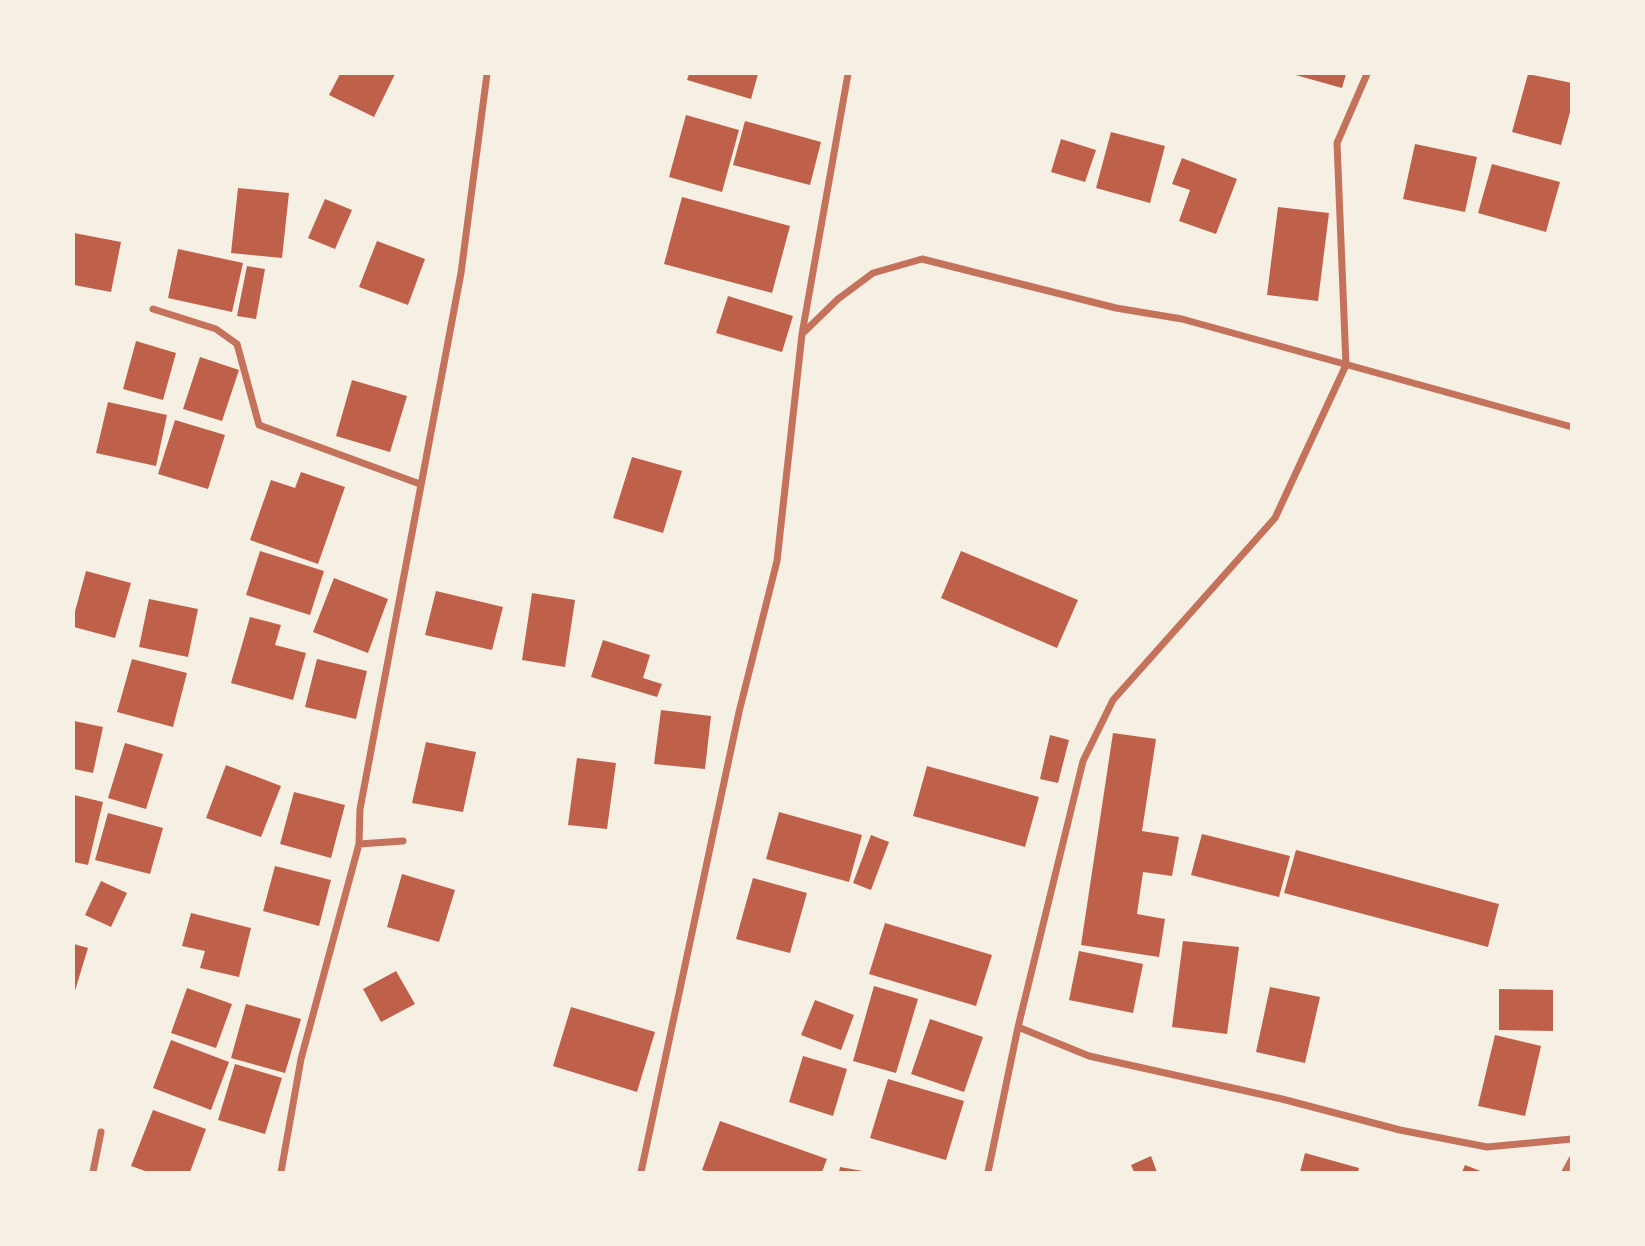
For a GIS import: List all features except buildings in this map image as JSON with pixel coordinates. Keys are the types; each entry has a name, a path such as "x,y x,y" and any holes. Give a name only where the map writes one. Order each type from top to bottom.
{"street":[{"path":"281,1172 302,1059 359,845 360,809 461,273 487,74"},
{"path":"641,1172 739,712 777,561 802,334 848,74"},
{"path":"988,1172 1017,1027 1083,761 1113,700 1275,518 1346,365 1337,143 1367,74"},
{"path":"802,334 838,299 873,273 922,259 1116,308 1182,319 1572,427"},
{"path":"153,309 216,329 237,344 259,425 420,484"},
{"path":"359,845 403,841"},
{"path":"1017,1027 1089,1056 1282,1099 1400,1130 1487,1147 1572,1139"},
{"path":"93,1172 101,1132"},
{"path":"1565,1172 1572,1158"}]}
